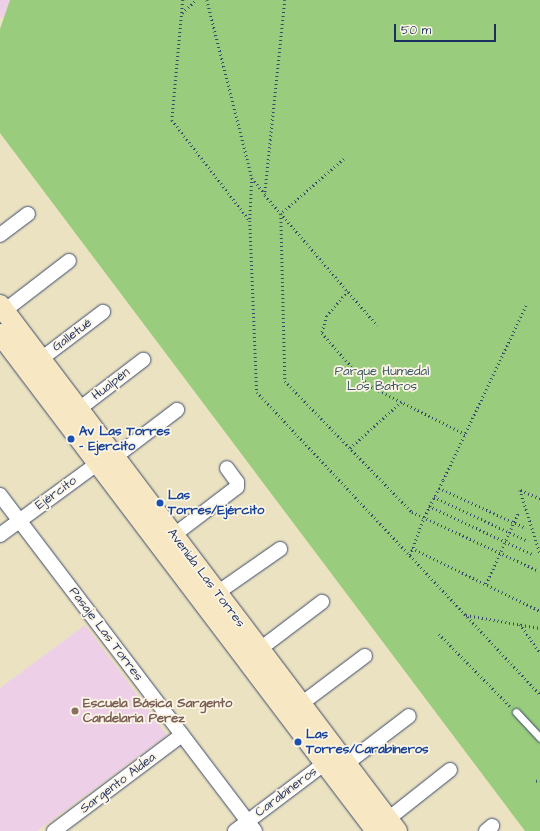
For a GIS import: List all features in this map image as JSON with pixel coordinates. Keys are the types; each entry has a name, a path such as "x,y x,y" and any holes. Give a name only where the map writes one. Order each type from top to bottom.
{"street":[{"path":"0,235 28,214"},
{"path":"2,308 69,261"},
{"name":"Avenida Las Torres","path":"2,308 79,409 106,460 387,827"},
{"name":"Galletué","path":"41,359 103,312"},
{"name":"Avenida Las Torres","path":"0,334 106,460 174,535 301,704 337,761"},
{"name":"Hualpén","path":"79,409 143,360"},
{"name":"Ejército","path":"0,535 19,520 177,410"},
{"path":"174,535 237,487 237,482 227,468"},
{"name":"Pasaje Las Torres","path":"0,495 251,826"},
{"path":"217,593 280,549"},
{"path":"260,649 322,602"},
{"path":"301,704 365,656"},
{"name":"Carabineros","path":"234,831 251,826 337,761 408,716"},
{"name":"Sargento Aldea","path":"54,831 182,735"},
{"path":"387,827 450,770"}],"lane":[{"path":"516,712 540,738"}],"path":[{"path":"183,0 172,120 250,221"},
{"path":"181,14 196,0"},
{"path":"207,0 252,178 250,221 257,392 540,694"},
{"path":"265,195 285,0"},
{"path":"281,214 344,159"},
{"path":"252,178 281,214 377,325"},
{"path":"281,214 285,381 412,512 537,570"},
{"path":"348,291 327,316 322,333 368,385 465,434"},
{"path":"410,554 429,506 526,305"},
{"path":"350,448 401,402"},
{"path":"439,488 526,528"},
{"path":"540,499 520,490 540,553"},
{"path":"434,497 528,541"},
{"path":"429,506 532,554"},
{"path":"486,584 504,541 518,514"},
{"path":"412,548 540,611"},
{"path":"466,615 540,628"},
{"path":"520,624 540,653"},
{"path":"440,634 516,712"}],"shaded area":[{"path":"0,0 10,0 4,19 0,17"},
{"name":"Escuela Básica Sargento Candelaria Perez","path":"85,625 167,735 37,831 0,831 0,688"}],"green space":[{"name":"Parque Humedal Los Batros","path":"10,0 540,0 540,831 525,831 0,133 0,29"}],"place":[{"name":"Av Las Torres - Ejercito","path":"71,439"},
{"name":"Las Torres/Ejército","path":"160,503"},
{"name":"Escuela Básica Sargento Candelaria Perez","path":"75,711"},
{"name":"Las Torres/Carabineros","path":"298,742"}]}
